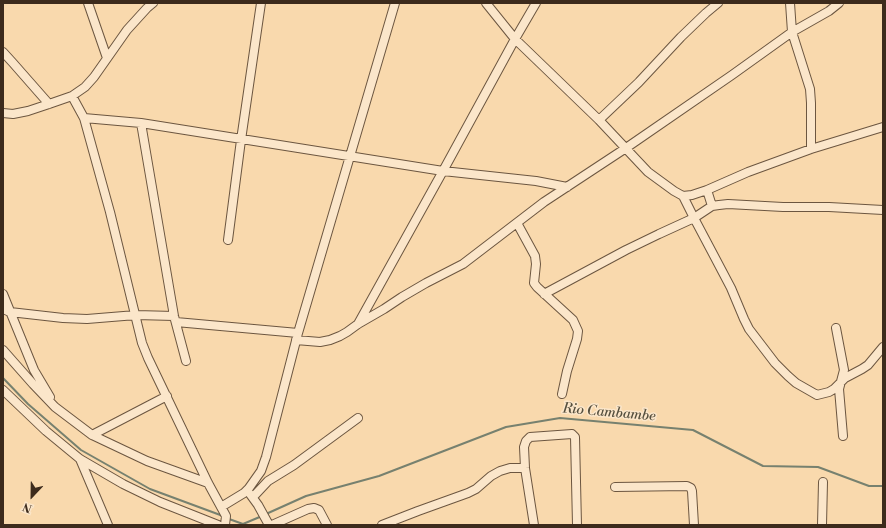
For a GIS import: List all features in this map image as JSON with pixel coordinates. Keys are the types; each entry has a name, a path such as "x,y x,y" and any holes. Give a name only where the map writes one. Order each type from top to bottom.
{"street":[{"path":"88,3 107,58"},
{"path":"3,114 28,111 50,104 72,96 85,87 94,77 127,30 153,3"},
{"path":"228,240 261,3"},
{"path":"221,507 247,491 257,478 266,457 297,337 395,3"},
{"path":"486,3 515,39 599,120 648,172 674,192 683,196 692,195 707,190 748,172 811,149 883,127"},
{"path":"358,324 536,3"},
{"path":"599,120 639,82 681,37 718,3"},
{"path":"790,3 792,32 810,89 811,149"},
{"path":"6,310 63,318 87,319 136,315 175,319 297,337 320,342 330,340 348,332 358,324 402,297 463,264 544,202 626,148 792,32 829,11 839,3"},
{"path":"3,52 50,104"},
{"path":"72,96 84,118 110,212 139,331 148,358 208,483 226,516 225,525"},
{"path":"84,118 141,123 443,171 536,181 567,187"},
{"path":"141,123 175,319 186,361"},
{"path":"707,190 712,206"},
{"path":"683,196 731,288 749,329 775,363 788,376 817,395 829,392 845,378 868,365 883,347"},
{"path":"544,294 591,268 694,218 712,206 728,204 883,210"},
{"path":"517,223 535,256 536,264 534,283 573,320 578,331 562,394"},
{"path":"3,294 6,310 34,370 55,407"},
{"path":"836,328 844,370 839,389 843,436"},
{"path":"3,350 55,407 92,435 147,461 208,483"},
{"path":"3,390 46,431 80,459 123,484 160,502 218,525"},
{"path":"92,435 167,396"},
{"path":"253,497 268,480 294,465 358,418"},
{"path":"534,525 525,468 524,447 526,441 530,437 571,434 575,436 577,525"},
{"path":"80,459 108,525"},
{"path":"382,525 418,510 468,493 476,489 491,476 500,471 510,468 525,468"},
{"path":"822,525 823,482"},
{"path":"615,487 687,486 691,488 692,491 694,525"},
{"path":"247,491 253,497 270,524 314,508 319,510 327,525"}],"waterway":[{"path":"3,378 28,404 81,450 150,489 223,516"},
{"name":"Rio Cambambe","path":"266,514 306,496 379,476 506,427 560,418 693,430 763,466 818,467 869,486 883,486"},
{"name":"Rio Cambambe","path":"243,524 262,516"},
{"path":"229,519 243,524"}]}
